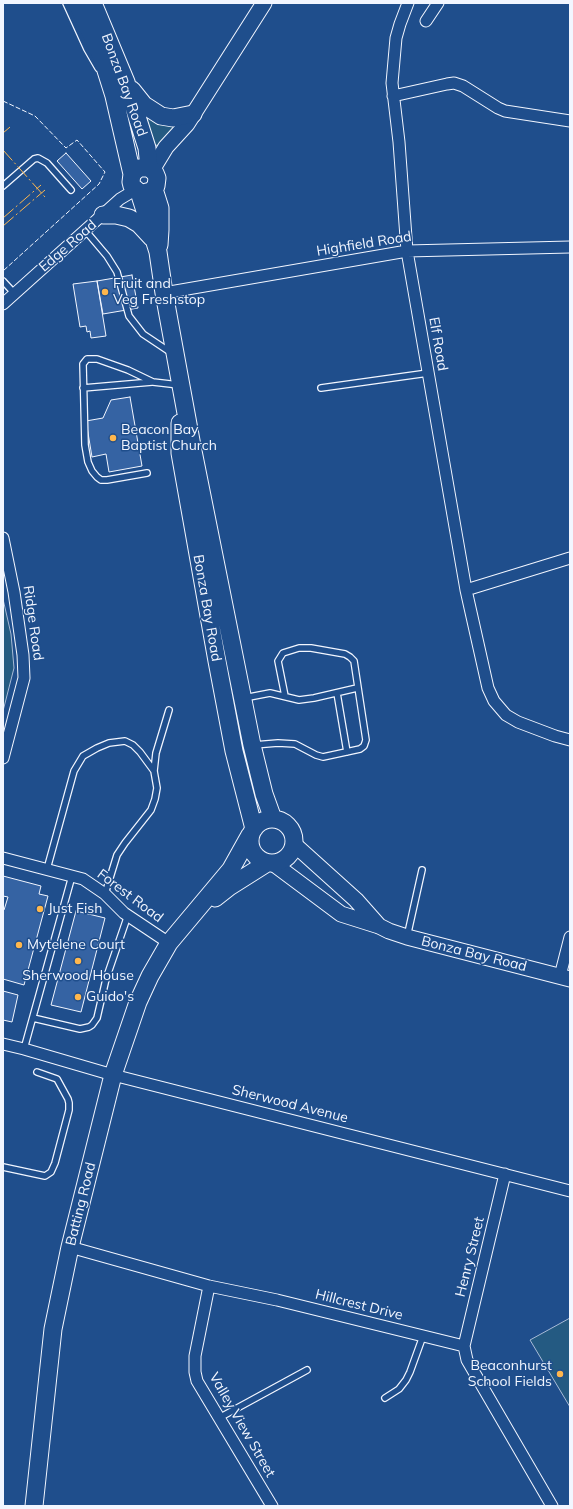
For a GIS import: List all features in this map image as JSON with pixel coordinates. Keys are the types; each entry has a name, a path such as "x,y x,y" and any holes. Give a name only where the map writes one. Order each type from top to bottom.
{"main road":[{"name":"Bonza Bay Road","path":"77,3 102,58 114,96 145,180 160,208 160,230 156,246 180,385 252,745 264,794 273,819"},
{"name":"Bonza Bay Road","path":"93,3 126,82 147,148 145,180"},
{"path":"126,82 144,105 161,116 190,119"},
{"path":"103,215 116,214 129,218 139,224 156,246"},
{"name":"Bonza Bay Road","path":"180,385 180,453 234,751 252,832"},
{"path":"265,820 280,820 287,824 292,830 294,837 292,852 281,862 271,864 260,860 251,850 250,842 252,832 265,820"},
{"name":"Batting Road","path":"34,1506 53,1329 70,1247 113,1075 138,1002 150,976 169,943 231,869 252,832"},
{"name":"Batting Road","path":"187,921 229,887 271,864"}],"street":[{"name":"Edge Road","path":"3,304 120,199 145,180 166,147 190,119 264,3"},
{"name":"Elf Road","path":"408,3 400,24 395,44 392,67 393,96 399,142 407,250 466,590 488,688 494,701 506,715 518,722 570,740"},
{"path":"426,21 438,3"},
{"path":"393,96 454,83 463,86 505,111 570,120"},
{"name":"Highfield Road","path":"164,293 407,250 570,248"},
{"name":"Ridge Road","path":"3,543 14,592 23,656 24,678 3,758"},
{"path":"466,590 570,558"},
{"name":"Bonza Bay Road","path":"294,845 356,900 379,926"},
{"name":"Forest Road","path":"3,858 83,879 105,894 128,916 169,943"},
{"name":"Bonza Bay Road","path":"271,864 341,914 407,937 565,977"},
{"path":"565,977 570,937"},
{"name":"Sherwood Avenue","path":"3,1044 113,1075 570,1191"},
{"name":"Henry Street","path":"464,1346 505,1174"},
{"name":"Hillcrest Drive","path":"70,1247 208,1286 277,1300 464,1346"},
{"name":"Valley View Street","path":"208,1286 194,1356 197,1381 272,1506"},
{"path":"464,1346 467,1360 552,1506"}],"lane":[{"path":"66,3 87,49 114,96"},
{"path":"3,186 34,159 38,158 47,163 71,190"},
{"path":"85,230 107,256 117,272 129,316 132,321 143,334 175,356"},
{"path":"3,281 14,293"},
{"path":"147,473 107,480 101,480 94,474 88,462 85,445 83,364 85,360 90,358 113,364 153,382"},
{"path":"321,388 428,373"},
{"path":"83,388 153,382 180,385"},
{"path":"252,745 278,743 295,744 323,757 360,749 364,746 366,740 354,661 350,657 345,654 326,650 299,648 283,653 278,661 285,696"},
{"path":"243,698 270,693 299,700 357,688"},
{"path":"337,693 347,752"},
{"path":"105,894 117,855 151,810 156,799 157,788 154,771 156,753 169,710"},
{"path":"47,869 74,771 82,756 97,748 125,741 133,745 140,752 154,771"},
{"path":"407,937 422,870"},
{"path":"24,1049 34,1018 72,876"},
{"path":"34,1018 80,1029 90,1027 92,1025 97,1018 106,979 128,916"},
{"path":"3,1167 45,1176 51,1172 55,1163 69,1110 69,1103 57,1078 37,1072"},
{"path":"385,1398 399,1389 406,1380 422,1336"},
{"path":"219,1418 307,1370"}],"shaded area":[{"path":"146,115 179,123 158,145 153,146 144,118"},
{"path":"3,599 11,634 14,668 3,711"},
{"name":"Beaconhurst School Fields","path":"570,1318 570,1407 530,1340"}],"building":[{"path":"66,153 91,181 82,189 57,161"},
{"path":"132,275 138,308 103,314 97,281"},
{"path":"97,281 106,336 91,338 90,331 87,332 86,326 80,327 73,284"},
{"name":"Beacon Bay Baptist Church","path":"130,397 142,466 109,472 106,454 92,457 86,421 103,418 111,400"},
{"name":"Mytelene Court","path":"3,876 41,886 39,894 48,896 24,985 3,979 3,910 8,897 3,896"},
{"name":"Sherwood House","path":"76,911 105,918 81,1012 51,1005"},
{"path":"3,991 18,995 12,1022 3,1020"}],"fence":[{"path":"3,101 35,116 66,148 77,140 105,172 99,184 3,271"}],"power":[{"path":"3,133 10,127"},
{"path":"3,150 45,197"},
{"path":"3,218 41,185"},
{"path":"3,226 45,190"}],"place":[{"name":"Fruit and Veg Freshstop","path":"105,292"},
{"name":"Beacon Bay Baptist Church","path":"113,438"},
{"name":"Just Fish","path":"40,909"},
{"name":"Mytelene Court","path":"19,945"},
{"name":"Sherwood House","path":"78,961"},
{"name":"Guido's","path":"78,997"},
{"name":"Beaconhurst School Fields","path":"560,1374"}]}
